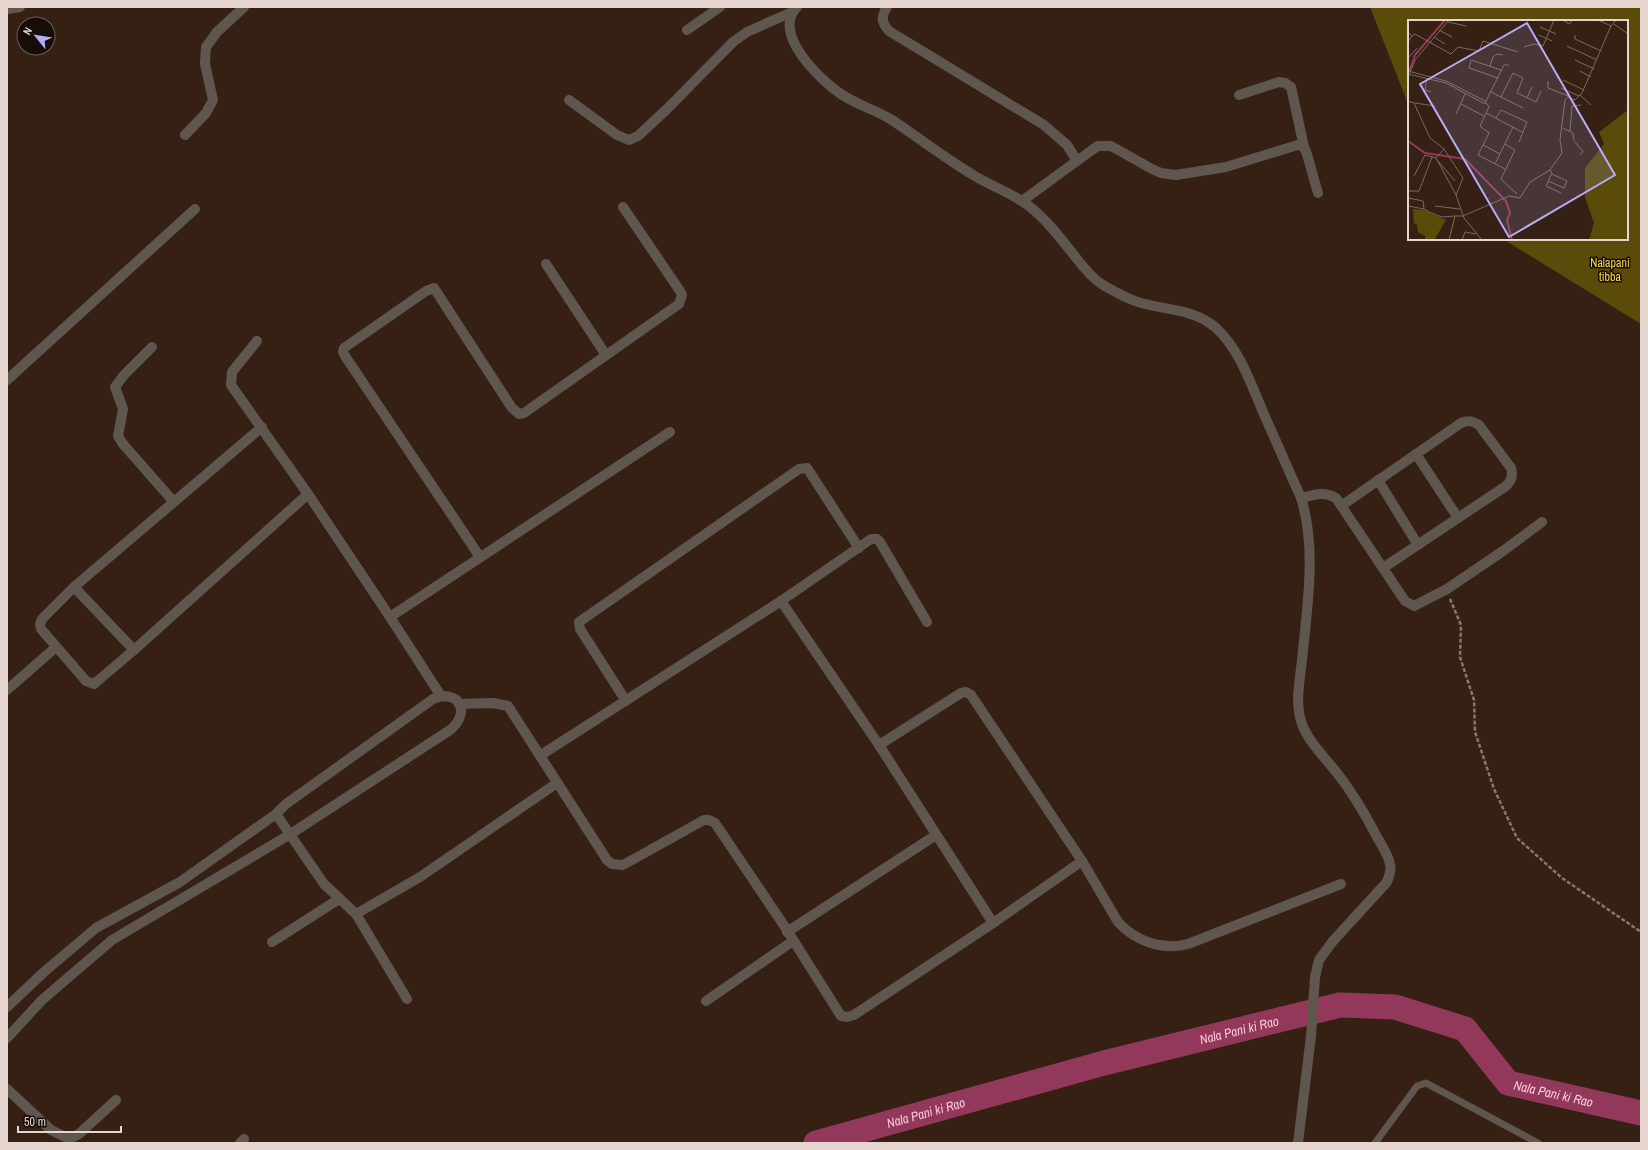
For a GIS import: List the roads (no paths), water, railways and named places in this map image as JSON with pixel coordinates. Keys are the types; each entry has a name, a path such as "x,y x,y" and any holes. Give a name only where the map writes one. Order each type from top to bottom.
{"street":[{"path":"7,10 20,7"},
{"path":"185,135 206,113 213,100 204,57 206,47 216,32 244,7"},
{"path":"687,30 720,7"},
{"path":"887,7 882,20 889,31 1044,125 1067,146 1077,161"},
{"path":"569,100 616,135 629,140 638,136 733,42 747,32 794,10"},
{"path":"794,10 790,26 795,45 811,68 831,87 849,99 889,118 975,177 1022,201 1041,216 1100,284 1140,303 1180,310 1198,317 1214,326 1233,349 1250,382 1302,498 1310,540 1309,574 1298,704 1300,720 1311,741 1338,774 1363,809 1388,857 1391,866 1387,882 1324,951 1319,960 1315,977 1311,1036 1298,1143"},
{"path":"1239,95 1279,82 1285,83 1291,87 1304,147 1318,193"},
{"path":"1022,201 1098,146 1111,146 1161,173 1176,175 1226,166 1294,145 1301,144 1304,147"},
{"path":"480,557 345,356 343,352 344,348 426,291 434,288 512,408 519,414 524,412 679,304 682,295 623,207"},
{"path":"7,380 195,209"},
{"path":"546,264 606,355"},
{"path":"257,341 232,372 230,379 236,393 262,427 308,494 390,617 440,696"},
{"path":"152,347 124,375 115,387 123,409 118,436 123,444 173,501"},
{"path":"1341,506 1461,423 1468,421 1479,425 1511,468 1513,475 1511,481 1383,568"},
{"path":"262,427 173,501 74,587 42,619 40,624 41,629 86,681 94,684 308,494"},
{"path":"390,617 670,432"},
{"path":"1416,454 1458,518"},
{"path":"626,701 580,629 578,625 581,619 799,469 807,468 859,548"},
{"path":"1378,480 1418,545"},
{"path":"1302,498 1327,494 1336,498 1408,604 1414,606 1447,589 1503,551 1542,522"},
{"path":"541,755 780,601 871,539 877,539 880,542 927,622"},
{"path":"74,587 134,650"},
{"path":"780,601 879,745 993,923"},
{"path":"7,690 56,647"},
{"path":"879,745 960,693 966,692 971,695 1082,861 1118,922 1126,930 1147,942 1176,947 1188,944 1341,884"},
{"path":"7,1007 44,972 96,928 180,882 433,699 440,696 451,696 459,704 460,718 456,725 450,730 288,835 112,940 42,1000 7,1038"},
{"path":"459,704 493,702 508,706 608,860 618,866 623,865 704,820 709,820 715,823 793,941 837,1013 841,1016 847,1017 854,1015 993,923 1082,861"},
{"path":"356,914 420,878 557,783"},
{"path":"276,814 288,835 324,884 338,899 356,914 406,999"},
{"path":"787,932 936,835"},
{"path":"272,942 338,899"},
{"path":"706,1001 793,941"},
{"path":"7,1089 51,1130 69,1139 79,1134 116,1100"}],"lane":[{"path":"1375,1143 1417,1086 1426,1083 1538,1143"}],"waterway":[{"name":"Nala Pani ki Rao","path":"816,1143 1104,1063 1340,1005 1395,1007 1465,1029 1508,1083 1641,1113"}],"park label":[{"name":"Nalapani tibba","path":"1610,270"}]}
